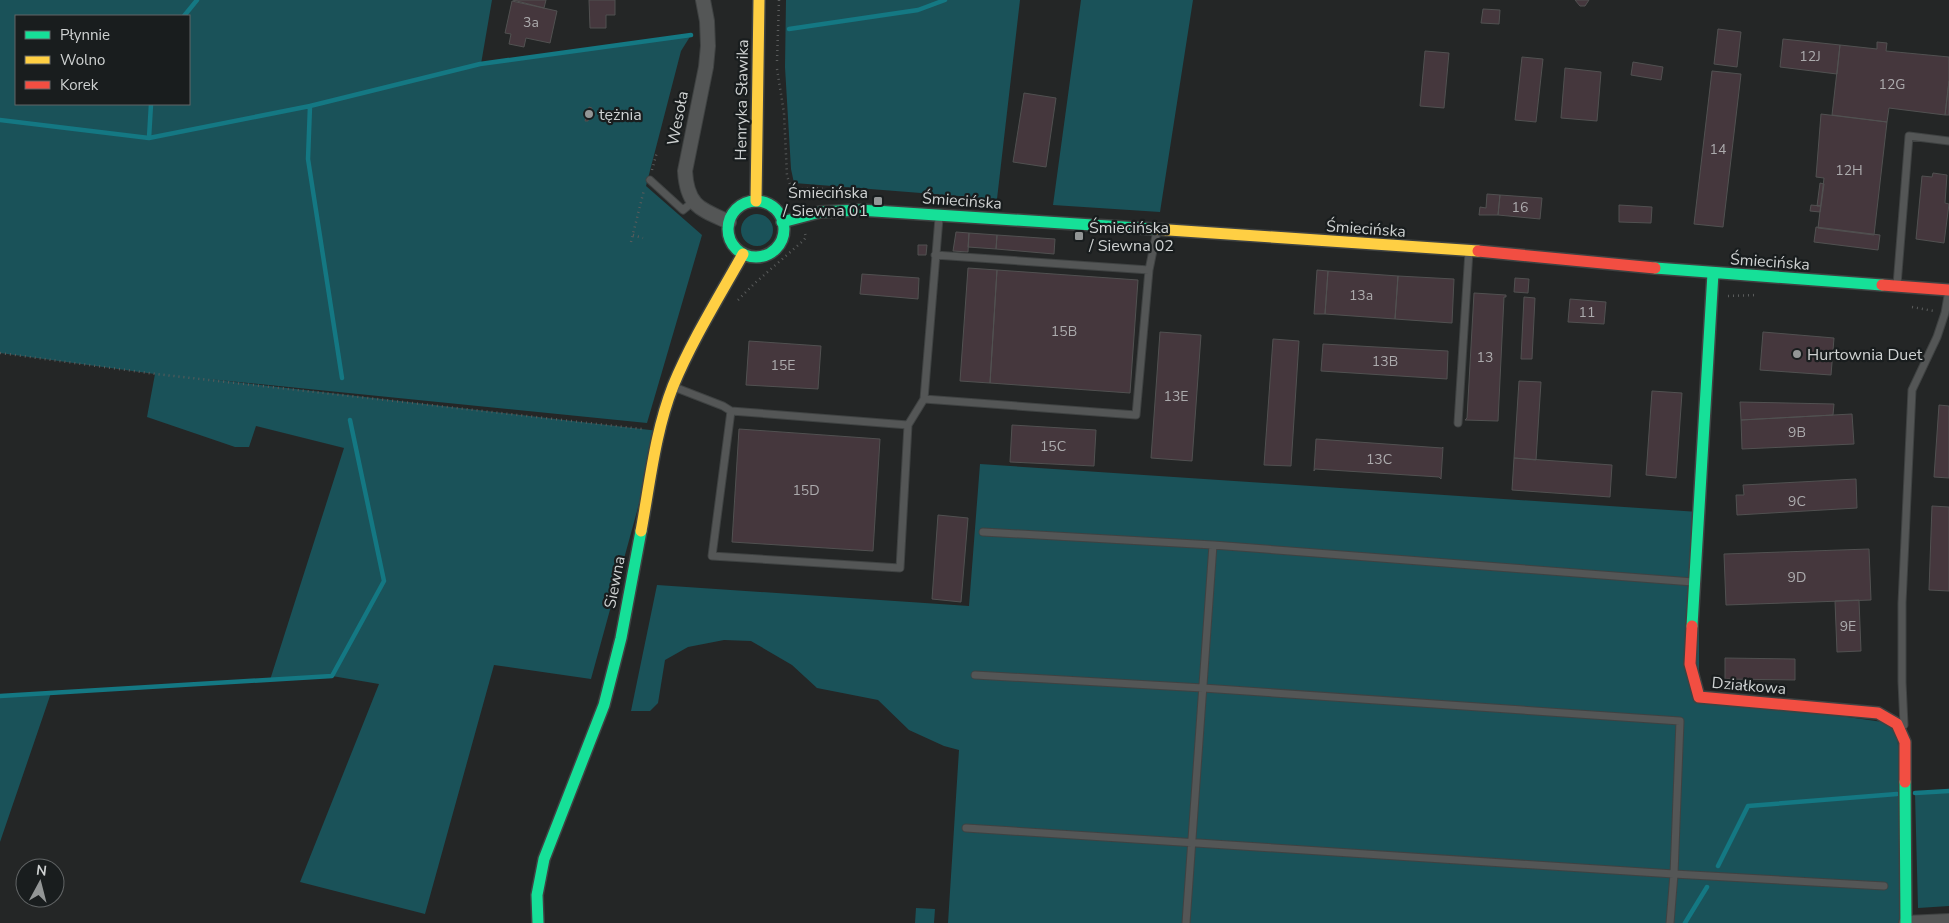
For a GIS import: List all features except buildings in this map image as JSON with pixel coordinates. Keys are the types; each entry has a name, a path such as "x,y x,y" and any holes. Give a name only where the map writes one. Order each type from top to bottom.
{"street":[{"name":"Wesoła","path":"694,202 686,188 685,171 706,67 708,46 707,20 703,0"},
{"name":"Henryka Sławika","path":"756,201 760,0"},
{"path":"756,201 772,207 781,217 783,238 775,250 768,255 759,257 743,254 732,244 728,229 731,215 739,207 756,201"},
{"path":"694,202 704,210 729,222"},
{"name":"Śmiecińska","path":"782,222 801,215 831,209 939,215 1468,250 1713,273 1949,290"},
{"name":"Siewna","path":"538,923 536,901 539,874 546,850 604,705 620,638 659,431 673,387 688,352 743,254"},
{"name":"Działkowa","path":"1713,273 1690,664 1699,696 1878,712 1897,724 1905,742"},
{"path":"1905,742 1906,923 1949,921"}],"lane":[{"path":"1897,286 1908,136 1949,141"},
{"path":"650,180 683,210 694,202"},
{"path":"731,411 712,556 900,568 908,425 924,399 939,215"},
{"path":"924,399 1136,415 1149,270 1157,229"},
{"path":"1458,423 1468,250"},
{"path":"935,255 1149,270"},
{"path":"1905,742 1902,682 1902,603 1912,390 1940,329 1949,290"},
{"path":"673,387 723,406 731,411 908,425"},
{"path":"984,532 1213,545 1694,582"},
{"path":"1186,923 1213,545"},
{"path":"975,675 1203,688 1680,722 1674,874 1670,923"},
{"path":"966,828 1884,886"}],"path":[{"path":"736,302 806,237 801,215 787,176 784,113 777,71 779,0"},
{"path":"631,242 646,179 650,180 657,152"},
{"path":"633,235 643,238"},
{"path":"0,352 156,374 659,431"}],"shaded area":[{"path":"0,0 492,0 481,64 691,35 681,51 646,186 702,235 647,423 208,379 659,431 591,679 494,665 425,914 300,882 379,684 332,676 270,680 344,448 256,426 249,447 235,447 147,417 155,374 0,353"},
{"path":"786,0 1020,0 997,199 794,183 791,169 785,67"},
{"path":"1081,0 1193,0 1160,212 1053,205"},
{"path":"757,214 768,219 773,230 768,241 757,246 746,241 741,230 746,219"},
{"path":"980,464 1699,512 1699,696 1897,724 1906,923 948,923 959,750 944,746 909,730 878,700 817,688 792,665 751,641 724,640 688,647 665,660 658,703 650,711 631,711 657,585 969,606"},
{"path":"51,693 0,842 0,696"},
{"path":"1949,791 1949,906 1918,908 1915,793"},
{"path":"916,908 935,909 934,923 915,923"}],"waterway":[{"path":"185,15 197,0"},
{"path":"789,29 918,10 945,0"},
{"path":"342,378 308,159 310,106 480,64 691,35"},
{"path":"149,138 151,105"},
{"path":"0,120 149,138 310,106"},
{"path":"0,696 332,676 384,581 350,420"},
{"path":"1915,793 1949,791"},
{"path":"1718,866 1748,806 1897,794"},
{"path":"1685,923 1707,887"}],"traffic: fast":[{"path":"756,201 767,203 776,209 782,218 784,229 782,240 776,249 767,255 756,257 745,255 736,249 730,240 728,229 730,218 736,209 745,203 756,201"},
{"path":"782,222 820,212 859,210 1154,229"},
{"path":"1655,268 1882,285"},
{"path":"1692,626 1713,273"},
{"path":"538,923 537,895 544,859 604,705 621,638 641,531"},
{"path":"1905,782 1906,923"}],"traffic: slow":[{"path":"756,201 759,0"},
{"path":"1154,229 1478,251"},
{"path":"641,531 657,439 673,386 697,335 743,254"}],"traffic: jam":[{"path":"1478,251 1655,268"},
{"path":"1882,285 1949,290"},
{"path":"1692,626 1690,664 1699,697 1878,713 1897,724 1905,742 1905,782"}],"place":[{"name":"tężnia","path":"589,114"},
{"name":"Śmiecińska / Siewna 01","path":"878,201"},
{"name":"Śmiecińska / Siewna 02","path":"1079,236"},
{"name":"Hurtownia Duet","path":"1797,354"}]}
